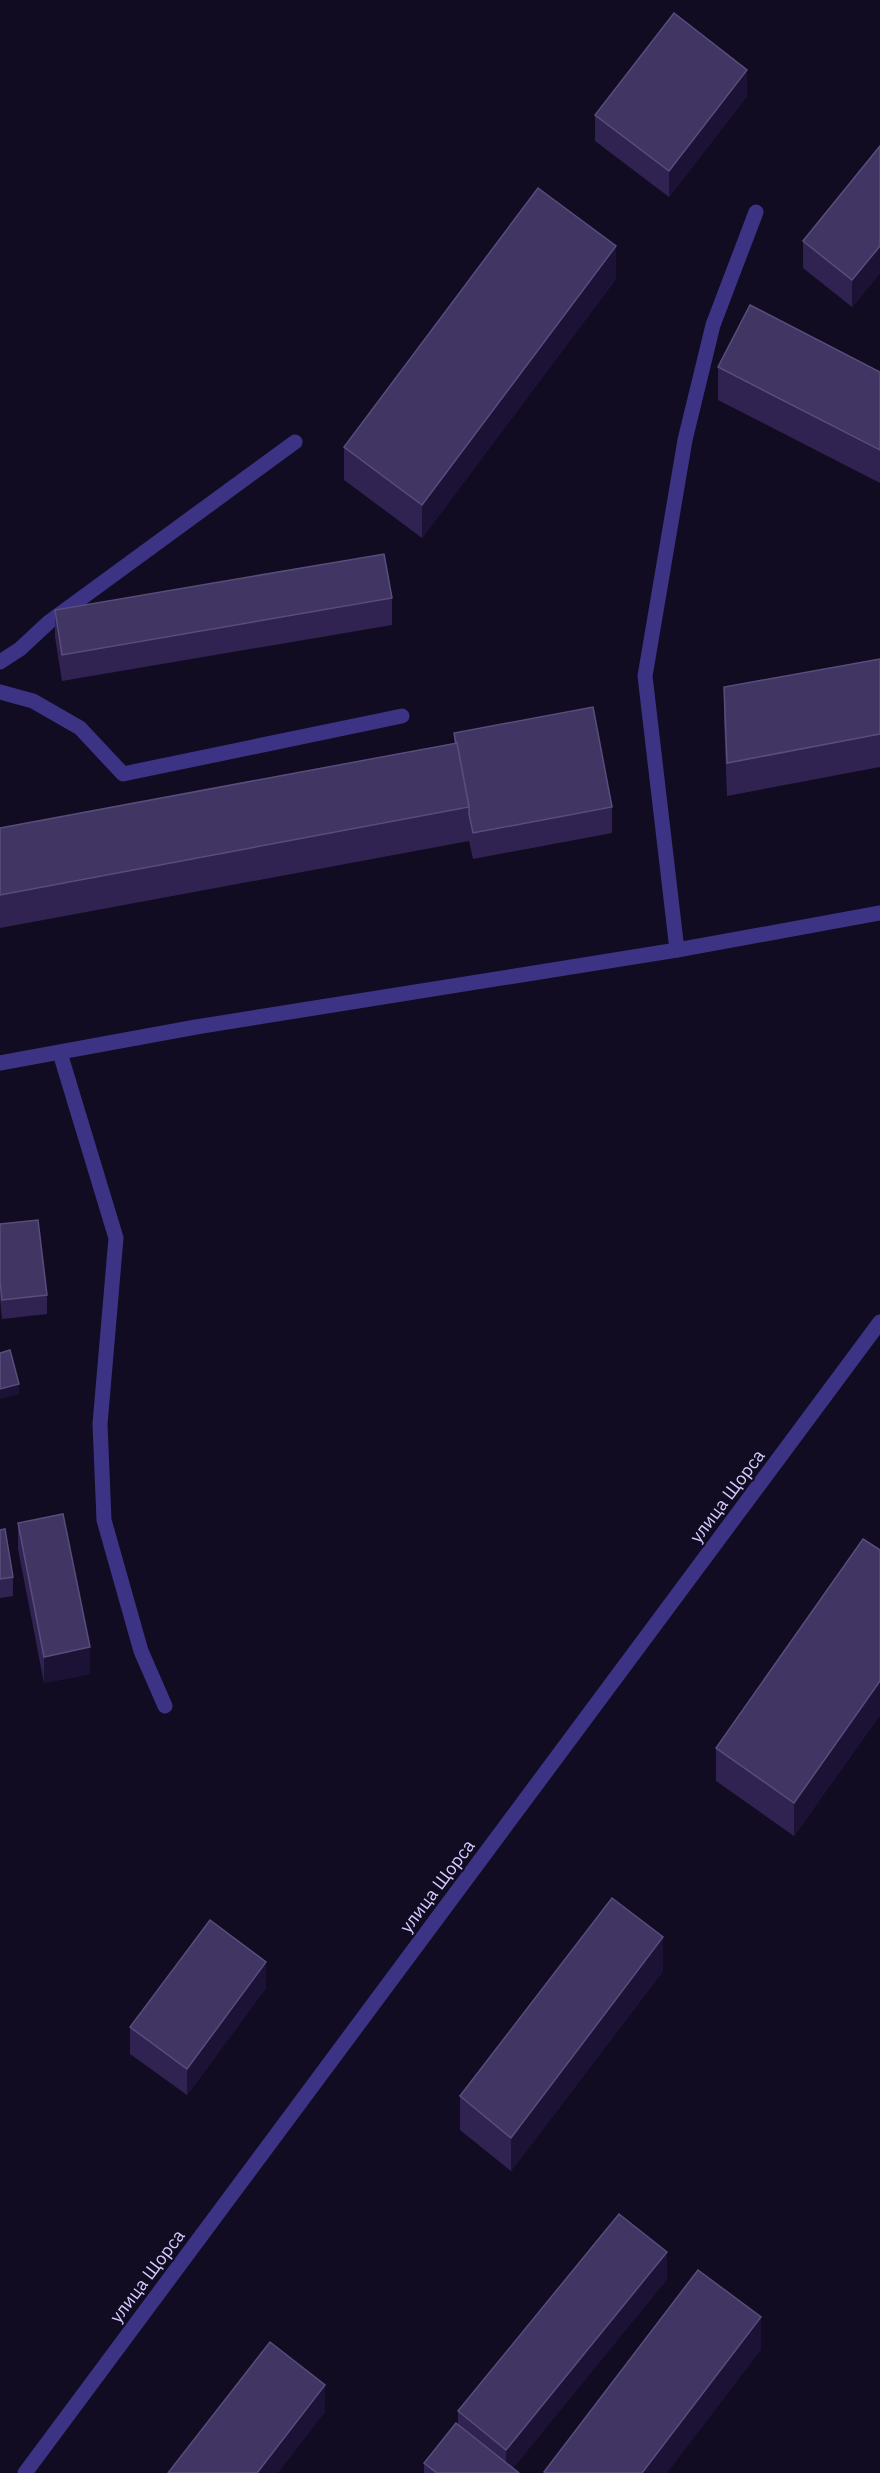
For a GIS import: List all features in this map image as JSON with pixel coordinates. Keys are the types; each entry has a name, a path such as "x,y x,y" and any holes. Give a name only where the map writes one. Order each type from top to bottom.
{"street":[{"path":"677,950 645,676 685,440 713,325 756,212"},
{"path":"0,662 20,648 49,622 295,442"},
{"path":"0,692 33,700 80,728 123,774 402,716"},
{"path":"0,1063 207,1025 677,950 880,913"},
{"path":"60,1053 116,1238 100,1424 104,1520 141,1651 165,1706"},
{"name":"улица Щорса","path":"25,2473 880,1322"}],"building":[{"path":"674,13 747,70 669,171 595,115"},
{"path":"880,146 880,246 852,280 803,241"},
{"path":"538,188 616,246 422,505 344,447"},
{"path":"750,305 880,372 880,450 718,367"},
{"path":"384,554 392,598 62,655 55,610"},
{"path":"880,659 880,734 727,763 724,687"},
{"path":"593,707 612,807 473,833 454,733"},
{"path":"457,743 469,807 0,895 0,828"},
{"path":"38,1220 47,1295 2,1300 0,1224"},
{"path":"10,1350 19,1384 0,1389 0,1353"},
{"path":"63,1514 90,1647 44,1657 18,1523"},
{"path":"5,1529 13,1577 0,1579 0,1530"},
{"path":"863,1539 880,1550 880,1681 794,1803 716,1748"},
{"path":"612,1898 663,1937 511,2138 460,2096"},
{"path":"210,1920 266,1962 187,2069 130,2027"},
{"path":"619,2214 667,2252 506,2450 458,2411"},
{"path":"698,2270 761,2317 642,2473 545,2473 544,2472"},
{"path":"270,2342 325,2385 257,2473 168,2473"},
{"path":"456,2423 519,2473 437,2473 424,2463"}]}
